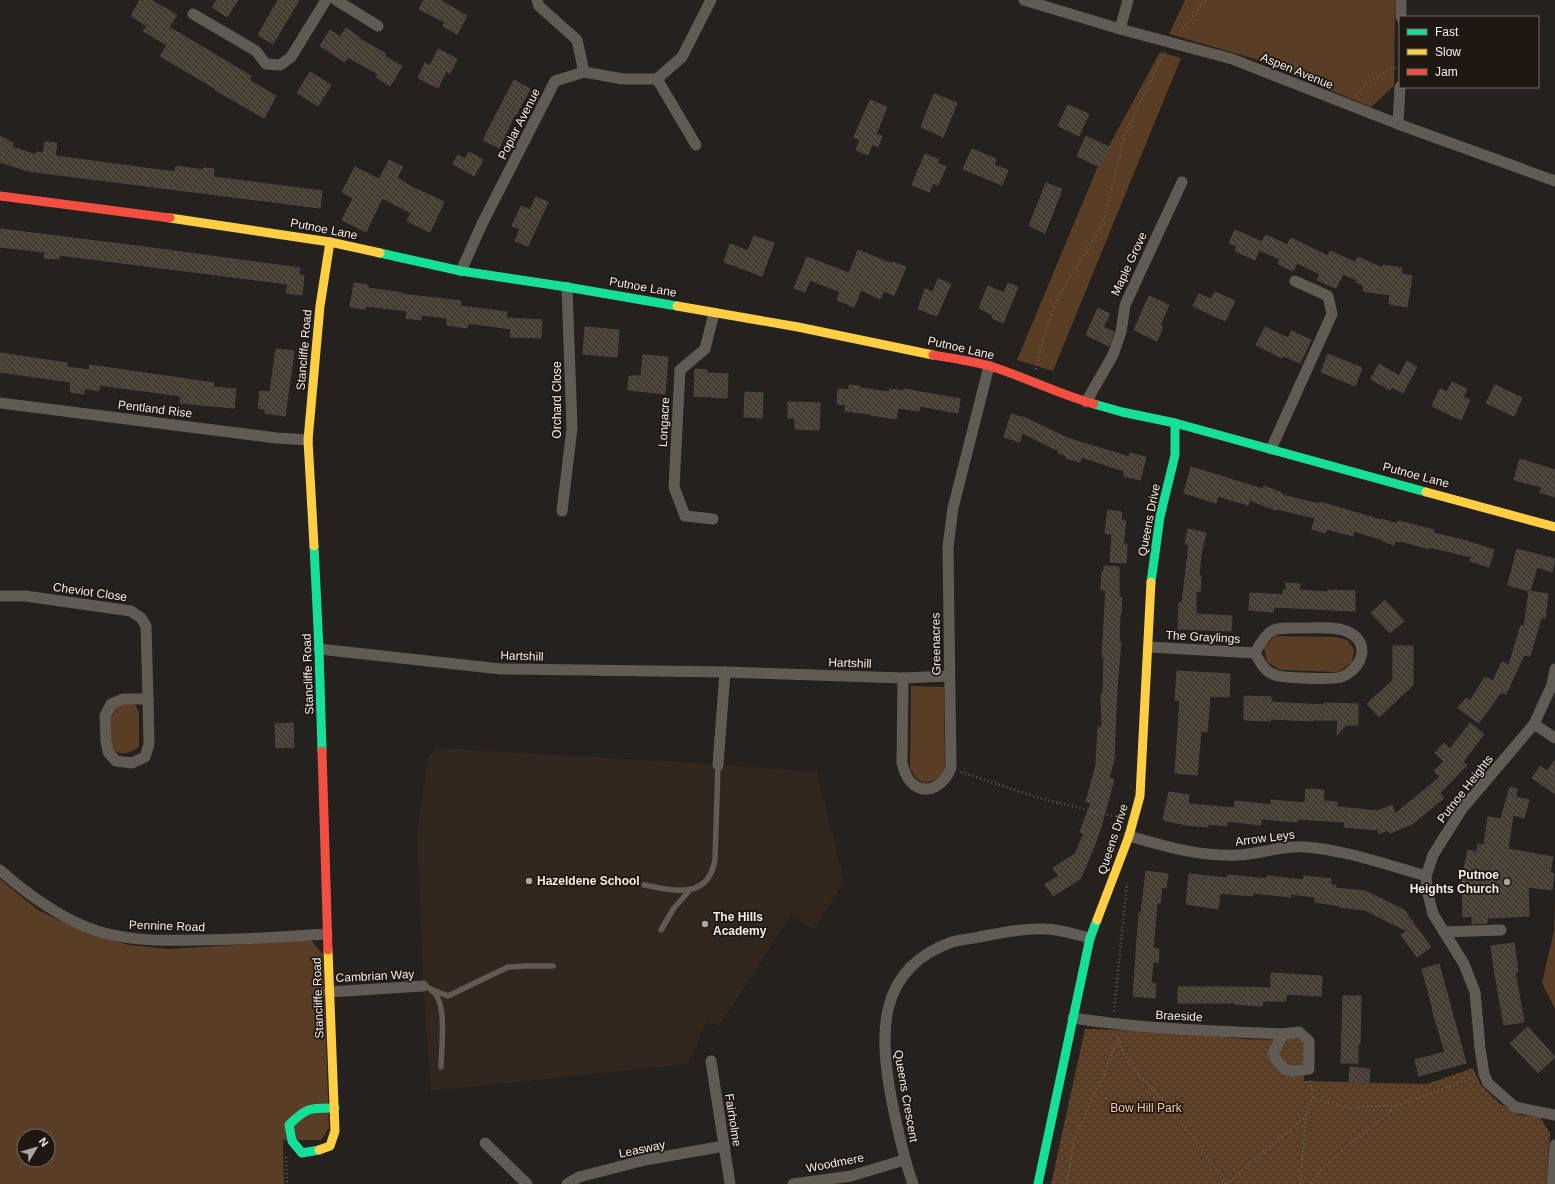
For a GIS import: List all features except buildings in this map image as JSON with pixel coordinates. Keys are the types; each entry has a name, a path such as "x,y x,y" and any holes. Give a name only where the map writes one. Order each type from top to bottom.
{"street":[{"path":"193,14 256,50 266,64 280,65 291,57 326,0"},
{"path":"336,0 378,26"},
{"path":"536,0 539,6 577,40 584,72"},
{"path":"696,145 657,79 682,57 711,0"},
{"name":"Aspen Avenue","path":"1024,0 1120,29 1232,59 1398,124 1555,181"},
{"path":"1120,29 1128,0"},
{"path":"1401,0 1401,16"},
{"name":"Poplar Avenue","path":"461,272 482,224 555,80 584,72 623,79 657,79"},
{"path":"1398,124 1400,88"},
{"name":"Maple Grove","path":"1086,402 1113,355 1121,332 1125,305 1182,182"},
{"name":"Putnoe Lane","path":"0,196 218,224 330,242 461,272 567,287 714,312 798,327 989,366 1071,398 1122,412 1175,423 1271,448 1555,527"},
{"name":"Stancliffe Road","path":"292,1141 302,1153 317,1151 330,1146 335,1130 327,934 319,649 308,440 320,306 330,242"},
{"path":"1271,448 1332,314 1328,296 1295,281"},
{"name":"Orchard Close","path":"562,511 572,428 567,287"},
{"name":"Longacre","path":"713,519 685,516 674,487 680,370 705,349 714,312"},
{"name":"Greenacres","path":"951,768 948,547 953,508 989,366"},
{"name":"Pentland Rise","path":"0,403 277,438 308,440"},
{"name":"Queens Drive","path":"1038,1184 1090,938 1129,836 1140,796 1152,571 1160,517 1175,455 1175,423"},
{"name":"Cheviot Close","path":"0,596 25,596 131,611 141,618 146,626 148,699 149,744 145,757 132,763 116,760 108,752 106,741 105,716 111,704 123,699 148,699"},
{"name":"The Graylings","path":"1284,628 1336,628 1355,635 1362,647 1362,659 1354,670 1340,678 1275,676 1265,669 1255,653 1263,639 1270,631 1284,628"},
{"name":"The Graylings","path":"1149,647 1255,653"},
{"name":"Hartshill","path":"319,649 501,669 725,672 903,678 949,676"},
{"name":"Putnoe Heights","path":"1555,669 1552,685 1534,724 1462,809 1433,855 1426,876 1427,890 1433,914 1464,964 1475,992 1480,1048 1484,1074 1488,1083 1515,1107 1555,1115"},
{"path":"718,765 725,672"},
{"path":"903,678 902,763 906,775 913,785 926,790 939,785 947,776 951,768"},
{"path":"1534,724 1555,738"},
{"name":"Arrow Leys","path":"1129,836 1185,852 1209,855 1241,855 1269,849 1304,846 1334,850 1426,876"},
{"name":"Pennine Road","path":"0,870 22,889 53,911 87,927 128,939 163,941 232,940 327,934"},
{"name":"Queens Crescent","path":"913,1184 904,1160 890,1089 884,1044 887,1010 895,987 911,966 931,952 953,942 1024,929 1047,929 1090,938"},
{"path":"1444,932 1501,930"},
{"name":"Cambrian Way","path":"329,992 423,986"},
{"name":"Braeside","path":"1074,1018 1113,1024 1176,1030 1283,1034 1299,1032 1309,1041 1308,1069"},
{"path":"1283,1034 1273,1054 1281,1068 1291,1072 1308,1069"},
{"name":"Fairholme","path":"711,1061 730,1184"},
{"path":"292,1141 289,1125 301,1113 314,1108 335,1108"},
{"path":"485,1143 527,1184"},
{"path":"1552,1184 1555,1145"},
{"name":"Leasway","path":"567,1184 579,1177 645,1160 724,1146"},
{"name":"Woodmere","path":"793,1184 851,1176 904,1160"}],"lane":[{"path":"644,885 667,890 688,891 701,886 708,880 714,870 715,859 718,765"},
{"path":"661,930 674,908 688,891"},
{"path":"423,986 448,996 508,967 553,966"},
{"path":"423,986 435,994 440,1003 442,1020 441,1067"}],"path":[{"path":"1033,382 1040,350 1057,299 1090,245 1104,218 1125,134 1170,42 1206,0"},
{"path":"1348,105 1356,93 1370,81 1383,72 1399,66"},
{"path":"951,768 1039,798 1133,822"},
{"path":"1067,1184 1074,1142 1095,1092 1100,1085 1111,1052 1118,1040"},
{"path":"1300,1184 1306,1116 1313,1096 1308,1069"},
{"path":"1313,1096 1324,1101 1350,1108 1398,1105 1484,1074"},
{"path":"1312,1184 1320,1171 1351,1143 1398,1105"},
{"path":"1227,1184 1306,1116"},
{"path":"287,1184 285,1149 292,1141"}],"shaded area":[{"path":"437,748 714,764 817,772 844,882 815,929 791,915 719,1026 706,1022 688,1064 431,1091 424,1001 417,833 428,757"}],"green space":[{"path":"1185,0 1395,0 1394,86 1371,107 1255,59 1169,34"},
{"path":"1160,52 1181,58 1053,371 1017,360 1098,166"},
{"path":"1275,636 1336,637 1347,640 1354,649 1352,663 1337,672 1280,670 1267,662 1264,648"},
{"path":"911,686 944,687 945,766 942,774 938,778 924,783 916,778 910,768"},
{"path":"117,702 135,704 139,713 139,747 125,753 118,753 110,749 108,709"},
{"path":"0,879 38,910 86,933 129,945 170,949 311,940 323,955 329,1128 321,1140 283,1140 284,1184 0,1184"},
{"path":"1555,902 1555,1009 1542,983 1554,931"},
{"name":"Bow Hill Park","path":"1085,1029 1253,1039 1274,1039 1295,1036 1304,1042 1304,1081 1427,1084 1473,1068 1481,1085 1499,1103 1520,1115 1540,1117 1550,1133 1546,1184 1051,1184"}],"traffic: fast":[{"path":"380,253 461,271 677,306"},
{"path":"1094,404 1122,412 1175,423 1426,492"},
{"path":"1151,582 1160,517 1175,455 1175,423"},
{"path":"314,546 322,751"},
{"path":"1038,1184 1090,938 1097,920"},
{"path":"319,1150 302,1153 292,1141 289,1125 300,1115 309,1110 335,1108"}],"traffic: slow":[{"path":"170,218 330,242 380,253"},
{"path":"314,546 308,440 320,306 330,242"},
{"path":"677,306 798,327 933,355"},
{"path":"1426,492 1555,527"},
{"path":"1097,920 1129,836 1140,796 1151,582"},
{"path":"319,1150 330,1146 335,1131 328,950"}],"traffic: jam":[{"path":"0,196 170,218"},
{"path":"933,355 990,366 1094,404"},
{"path":"322,751 328,950"}],"place":[{"name":"Hazeldene School","path":"529,881"},
{"name":"Putnoe Heights Church","path":"1507,882"},
{"name":"The Hills Academy","path":"705,924"}]}
